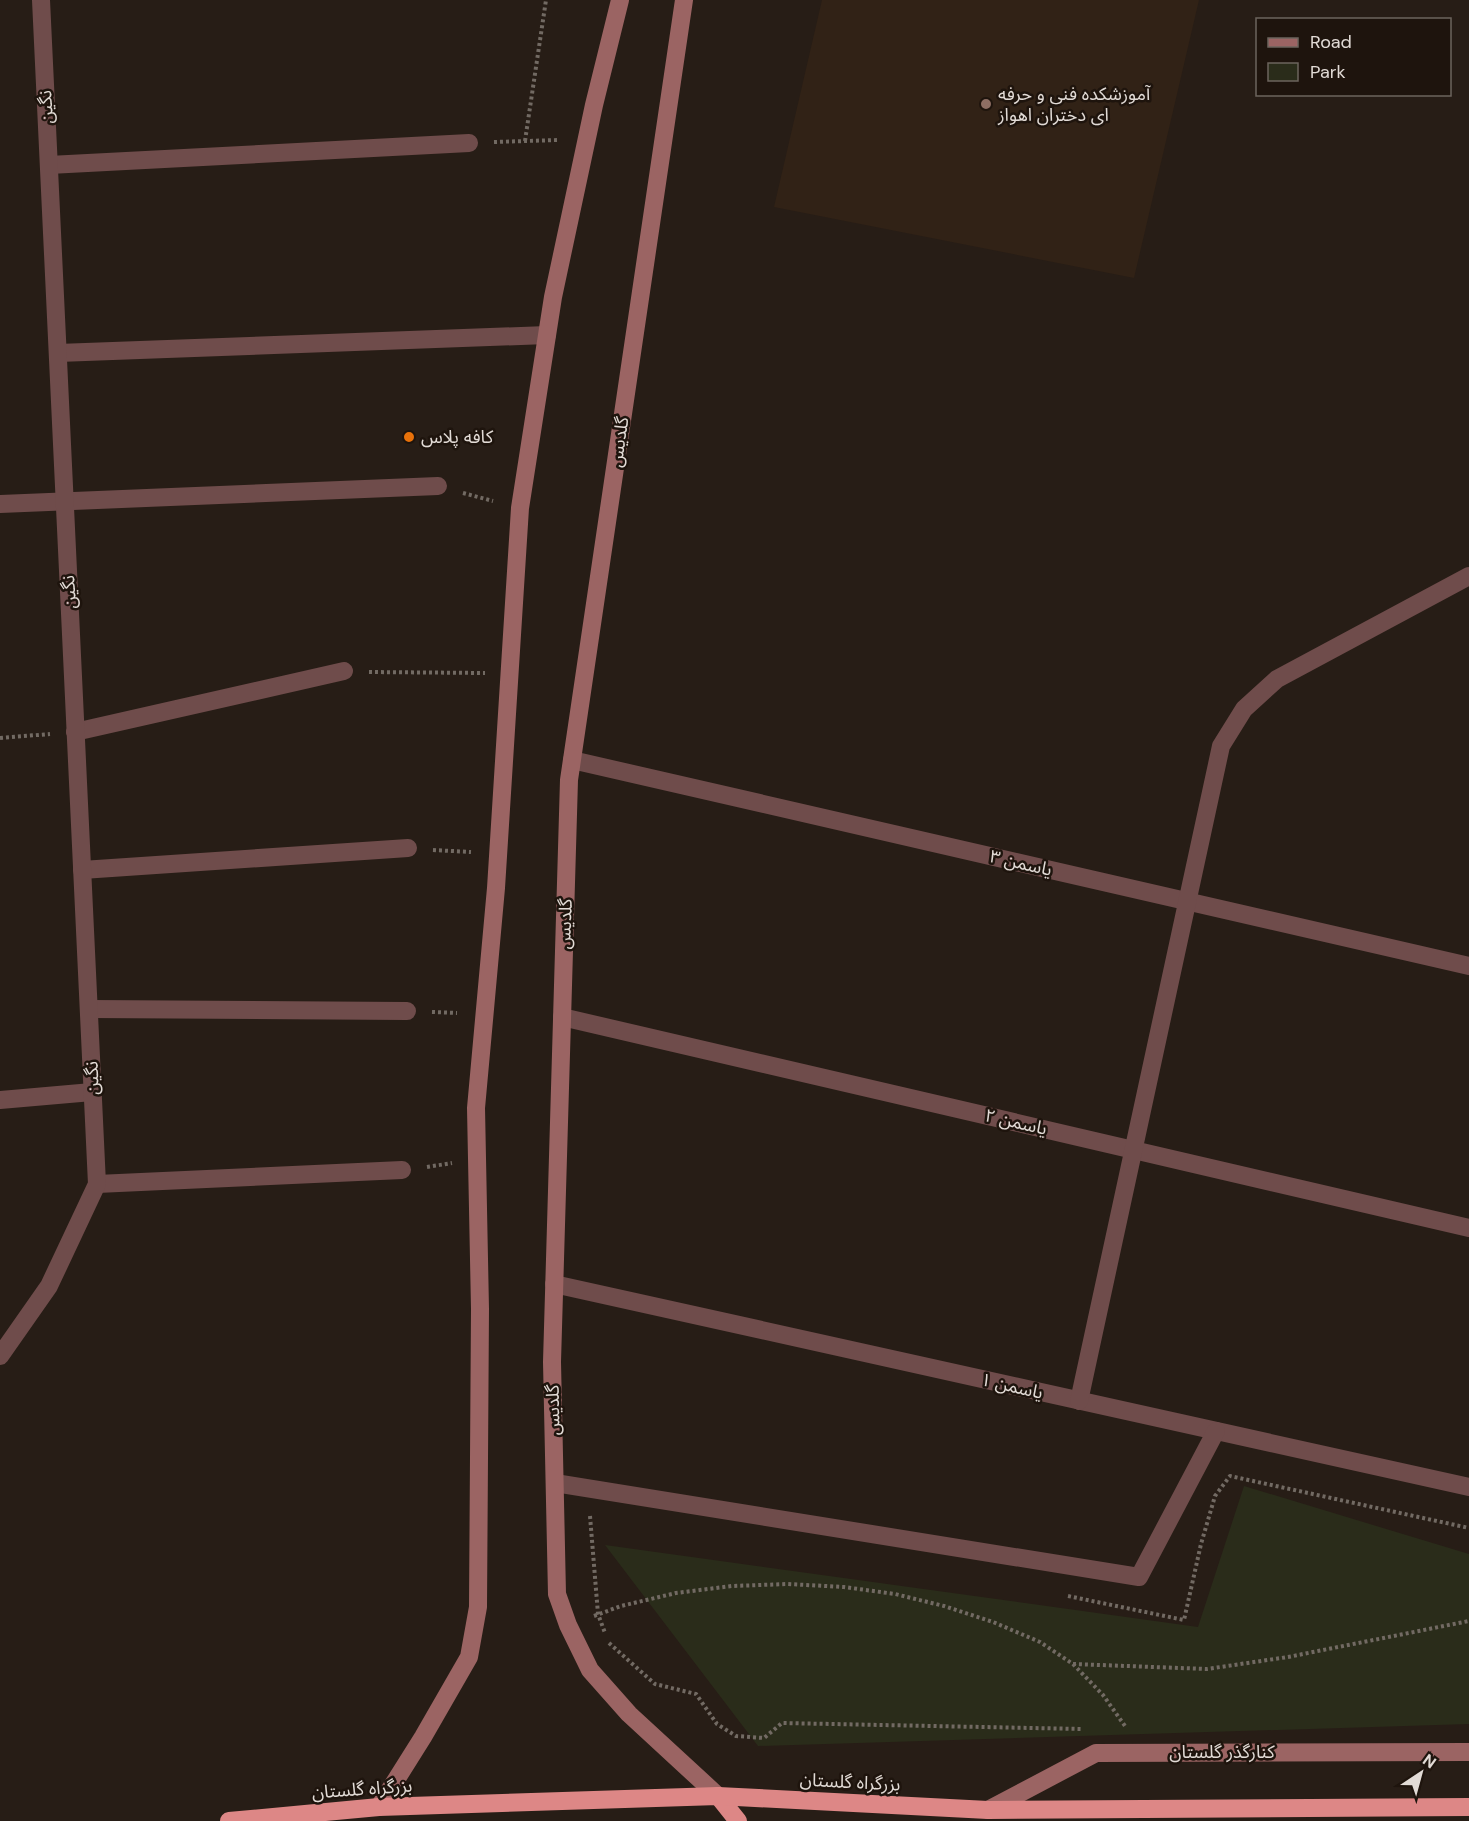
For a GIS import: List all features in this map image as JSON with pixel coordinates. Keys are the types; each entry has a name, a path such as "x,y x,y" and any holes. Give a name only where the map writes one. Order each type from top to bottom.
{"highway":[{"name":"بزرگراه گلستان","path":"229,1821 379,1807 718,1796 988,1810 1469,1807"},
{"path":"718,1796 738,1821"},
{"path":"366,1821 379,1807"}],"main road":[{"path":"379,1807 469,1657 478,1607 480,1309 476,1108 498,853 520,508 553,297 586,140 620,0"},
{"name":"گلدیس","path":"684,0 569,780 552,1362 557,1594 568,1625 590,1670 629,1714 718,1796"},
{"name":"کنارگذر گلستان","path":"988,1810 1096,1752 1469,1752"}],"street":[{"name":"نگین","path":"41,0 97,1184"},
{"path":"49,165 469,143"},
{"path":"58,353 547,334"},
{"path":"0,504 438,486"},
{"path":"1079,1401 1221,746 1244,709 1276,679 1469,576"},
{"path":"75,732 344,671"},
{"name":"یاسمن ۳","path":"572,760 1469,966"},
{"path":"82,870 408,848"},
{"path":"88,1009 407,1011"},
{"name":"یاسمن ۲","path":"562,1017 1469,1228"},
{"path":"0,1100 92,1092"},
{"path":"0,1356 49,1286 97,1184 402,1170"},
{"name":"یاسمن ۱","path":"554,1284 1469,1487"},
{"path":"555,1483 1138,1577 1216,1431"}],"path":[{"path":"525,141 546,0"},
{"path":"469,143 586,140"},
{"path":"438,486 520,508"},
{"path":"344,671 509,674"},
{"path":"0,738 75,732"},
{"path":"408,848 498,853"},
{"path":"407,1011 485,1013"},
{"path":"402,1170 477,1160"},
{"path":"588,1489 598,1614 609,1644 655,1684 696,1694 717,1724 736,1736 764,1738 782,1723 1092,1729"},
{"path":"568,1625 621,1606 676,1593 732,1586 788,1584 844,1587 895,1594 993,1622 1040,1642 1073,1664 1103,1695 1127,1730 1115,1729"},
{"path":"1073,1664 1207,1669 1288,1657 1469,1622"}],"shaded area":[{"name":"آموزشکده فنی و حرفه ای دختران اهواز","path":"822,0 1199,0 1134,278 774,207"}],"green space":[{"path":"1244,1486 1469,1554 1469,1724 758,1746 605,1545 1198,1627"}],"place":[{"name":"آموزشکده فنی و حرفه ای دختران اهواز","path":"986,104"},
{"name":"کافه پلاس","path":"409,437"}]}
